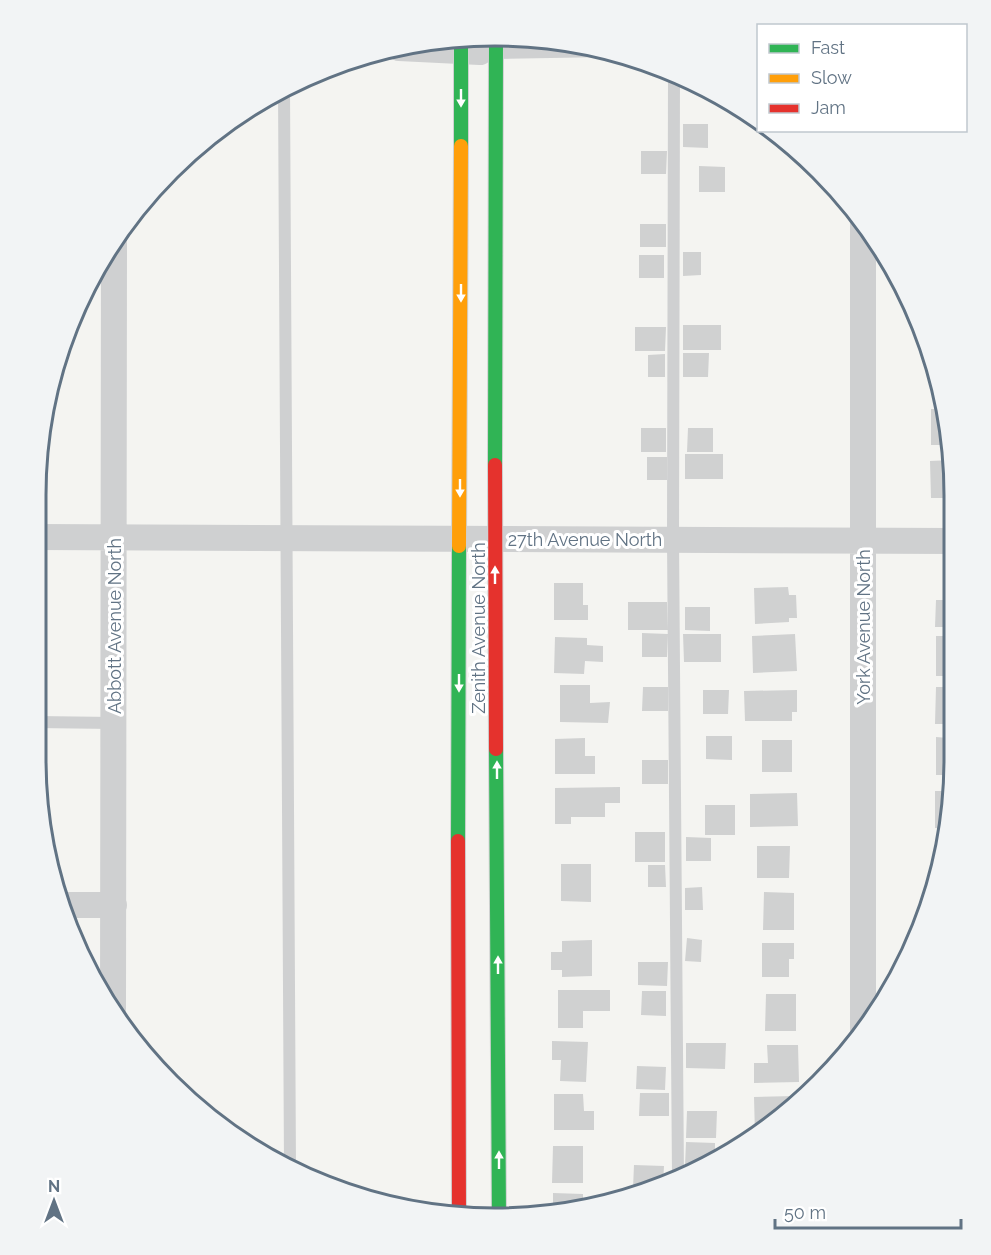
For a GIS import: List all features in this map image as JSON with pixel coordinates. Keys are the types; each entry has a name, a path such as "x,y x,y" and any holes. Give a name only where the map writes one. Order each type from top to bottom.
{"street":[{"name":"Zenith Avenue North","path":"496,46 492,903 499,1208"},
{"name":"Zenith Avenue North","path":"459,1207 462,903 461,48"},
{"name":"York Avenue North","path":"863,238 863,1017"},
{"name":"Abbott Avenue North","path":"113,994 114,259"},
{"name":"27th Avenue North","path":"46,537 944,541"},
{"path":"70,905 114,905"}],"lane":[{"path":"496,46 530,47"},
{"path":"674,84 673,540 678,1169"},
{"path":"284,100 290,1158"},
{"path":"46,722 114,723"}],"building":[{"path":"683,124 708,124 708,148 683,147"},
{"path":"641,151 667,151 666,174 641,174"},
{"path":"699,166 725,167 725,192 699,192"},
{"path":"640,224 666,224 666,247 640,247"},
{"path":"683,252 701,252 701,275 683,276"},
{"path":"639,255 664,255 664,278 639,278"},
{"path":"683,325 721,325 721,350 683,350"},
{"path":"635,327 666,327 665,351 635,351"},
{"path":"683,353 709,353 708,377 683,377"},
{"path":"665,354 665,377 648,377 648,355"},
{"path":"931,409 936,409 942,445 931,445"},
{"path":"641,428 666,428 666,452 641,452"},
{"path":"688,428 713,428 713,452 687,452"},
{"path":"685,454 723,454 723,479 685,479"},
{"path":"647,457 667,457 667,480 647,480"},
{"path":"943,460 944,498 931,498 930,461"},
{"path":"554,583 583,583 583,605 588,605 588,620 554,620"},
{"path":"788,587 789,595 796,595 797,618 789,618 789,622 755,624 754,588"},
{"path":"936,600 944,600 944,627 935,627"},
{"path":"628,602 667,602 668,630 628,630"},
{"path":"685,607 710,607 710,631 685,630"},
{"path":"642,633 668,634 667,657 642,657"},
{"path":"683,634 721,634 721,662 684,662"},
{"path":"795,634 797,671 753,673 752,636"},
{"path":"936,636 944,636 944,676 936,676"},
{"path":"555,637 587,638 587,645 603,646 603,662 585,661 584,674 554,673"},
{"path":"560,685 590,685 590,703 610,702 608,723 560,722"},
{"path":"643,687 668,687 668,711 642,711"},
{"path":"936,687 944,687 944,724 935,724"},
{"path":"703,690 729,690 728,714 703,714"},
{"path":"797,690 797,712 792,712 792,721 745,721 744,691"},
{"path":"706,736 732,736 732,760 706,759"},
{"path":"936,737 944,738 944,775 936,775"},
{"path":"585,738 585,756 595,756 595,774 555,774 555,739"},
{"path":"762,740 792,740 792,772 762,772"},
{"path":"642,760 668,760 668,784 642,784"},
{"path":"620,787 620,803 605,803 605,817 571,817 571,824 555,824 555,788"},
{"path":"935,791 944,791 939,828 935,828"},
{"path":"797,793 798,826 750,827 750,794"},
{"path":"705,805 735,805 735,835 705,835"},
{"path":"635,832 665,832 665,862 635,862"},
{"path":"686,837 711,838 711,861 686,861"},
{"path":"757,846 790,846 789,878 757,878"},
{"path":"561,864 591,864 591,902 561,901"},
{"path":"648,865 665,865 666,887 648,887"},
{"path":"702,887 703,910 685,910 685,888"},
{"path":"764,892 794,893 794,930 763,930"},
{"path":"687,938 702,940 701,962 685,961"},
{"path":"592,940 592,976 562,977 562,970 551,970 551,952 562,952 562,941"},
{"path":"762,943 794,943 794,959 789,959 789,977 762,977"},
{"path":"638,962 668,962 667,986 638,985"},
{"path":"558,990 610,990 610,1011 583,1011 583,1028 558,1028"},
{"path":"642,991 666,991 666,1016 641,1015"},
{"path":"766,994 796,994 796,1031 765,1031"},
{"path":"552,1041 588,1042 586,1082 560,1081 561,1060 552,1060"},
{"path":"686,1043 726,1043 725,1069 686,1068"},
{"path":"767,1045 798,1045 799,1082 754,1083 754,1063 768,1063"},
{"path":"637,1066 666,1067 665,1090 636,1089"},
{"path":"640,1093 669,1093 669,1116 639,1116"},
{"path":"554,1094 583,1094 584,1111 594,1111 594,1130 554,1130"},
{"path":"793,1096 755,1126 754,1097"},
{"path":"687,1111 717,1111 716,1138 686,1138"},
{"path":"686,1142 715,1143 715,1151 685,1166"},
{"path":"553,1146 583,1146 583,1183 552,1183"},
{"path":"634,1165 664,1166 663,1175 633,1187"},
{"path":"553,1193 583,1194 583,1200 553,1205"}],"traffic: fast":[{"path":"495,465 496,46"},
{"path":"461,48 461,146"},
{"path":"458,841 459,546"},
{"path":"496,749 499,1208"}],"traffic: slow":[{"path":"459,546 461,146"}],"traffic: jam":[{"path":"495,465 496,749"},
{"path":"458,841 459,1207"}]}
